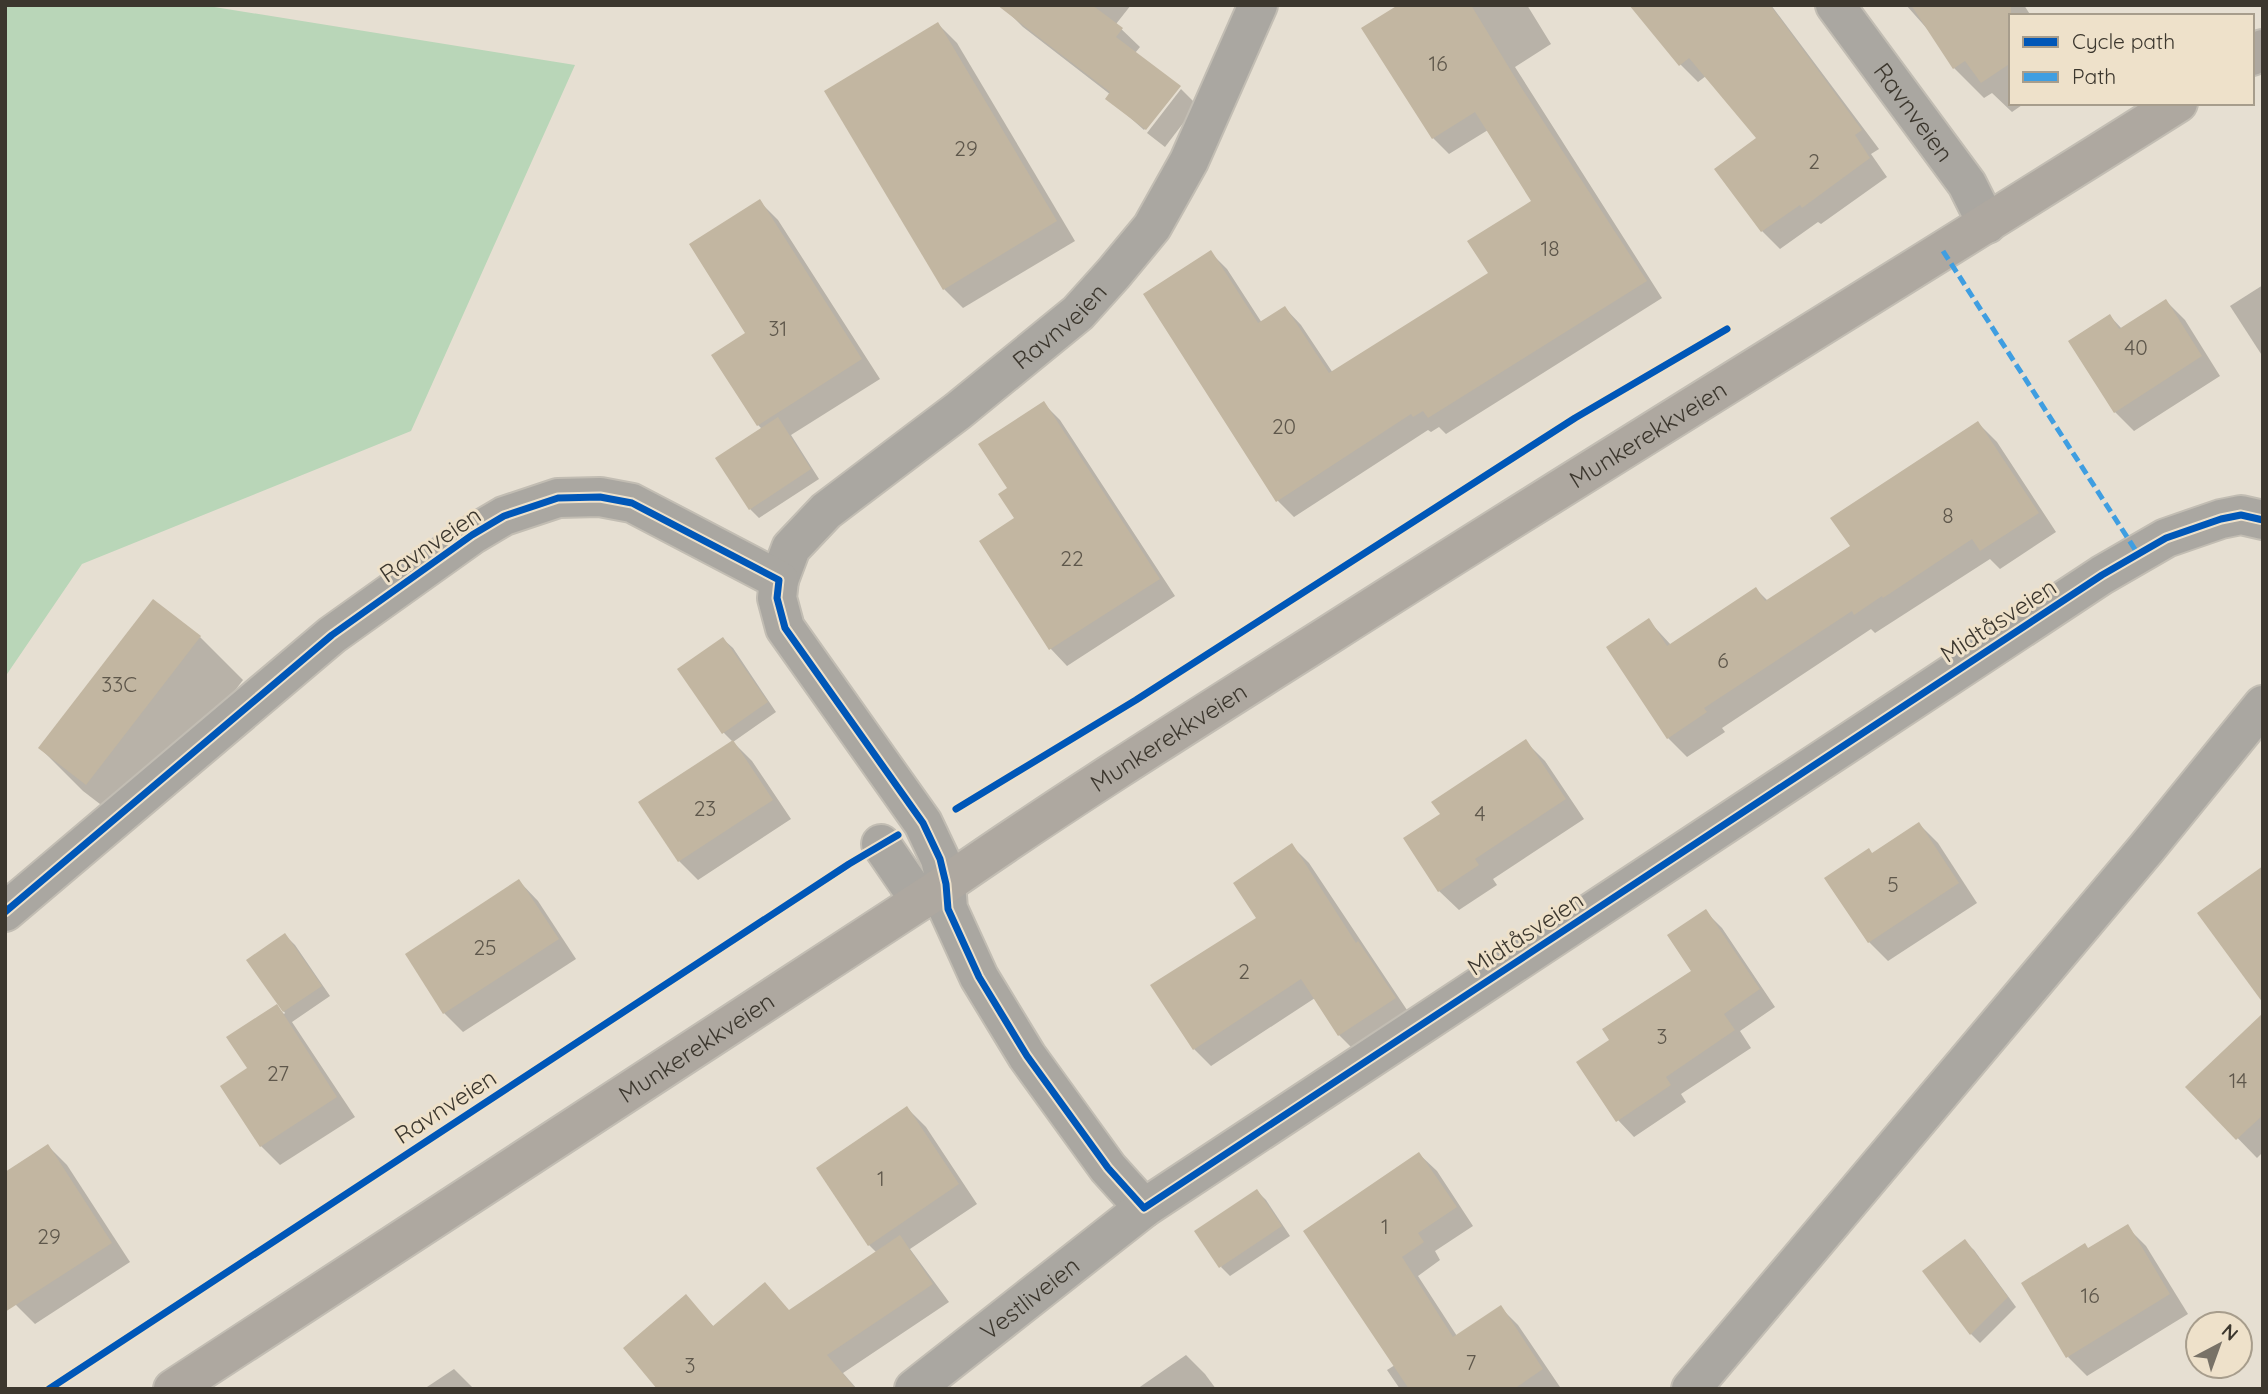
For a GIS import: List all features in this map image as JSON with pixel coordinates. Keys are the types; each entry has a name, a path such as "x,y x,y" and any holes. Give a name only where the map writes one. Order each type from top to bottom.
{"main road":[{"name":"Munkerekkveien","path":"173,1389 933,893 1045,815 1441,563 2175,105"}],"street":[{"name":"Ravnveien","path":"933,893 940,859 923,823 785,628 777,598 779,580 791,548 826,511 958,411 1078,313 1114,273 1152,227 1189,161 1258,5"},
{"name":"Ravnveien","path":"1835,5 1968,184 1987,224"},
{"name":"Ravnveien","path":"5,912 332,635 504,516 558,498 600,498 632,503 779,580"},
{"name":"Midtåsveien","path":"1144,1208 2102,575 2166,538 2221,519 2241,515 2263,520"},
{"path":"1690,1389 2137,860 2263,705"},
{"path":"881,844 948,909 979,977 1027,1056 1108,1168 1144,1208"},
{"name":"Vestliveien","path":"914,1389 1144,1208"}],"green space":[{"path":"5,5 202,5 575,65 411,431 82,564 5,677"}],"building":[{"path":"997,5 1092,5 1123,28 1116,37 1181,86 1146,130 1105,99 1110,92"},
{"path":"1398,5 1471,5 1647,281 1428,418 1423,411 1413,417 1411,414 1276,502 1143,294 1211,250 1258,323 1285,306 1329,373 1488,273 1467,241 1531,201 1475,112 1432,139 1361,28"},
{"path":"1629,5 1770,5 1862,130 1855,135 1870,158 1802,208 1800,205 1761,232 1714,169 1756,138 1689,58 1679,66"},
{"path":"1911,5 2011,5 2009,64 1981,83 1965,61 1953,69"},
{"path":"938,22 1057,221 943,290 824,91"},
{"path":"760,199 862,359 757,426 711,355 745,333 689,244"},
{"path":"2166,299 2202,356 2114,413 2068,341 2110,314 2119,329"},
{"path":"1044,401 1160,579 1049,650 979,541 1014,518 998,494 1007,488 978,444"},
{"path":"778,417 811,469 749,510 715,458"},
{"path":"1978,421 2039,513 1980,551 1972,539 1883,598 1882,596 1854,615 1852,611 1704,708 1707,712 1667,739 1606,647 1649,618 1667,646 1756,587 1765,601 1850,546 1830,518"},
{"path":"153,599 201,636 86,785 38,748"},
{"path":"723,637 768,702 722,734 677,669"},
{"path":"1526,739 1566,799 1475,859 1479,865 1438,892 1403,838 1440,814 1431,802"},
{"path":"733,740 773,800 678,862 638,802"},
{"path":"1919,822 1959,883 1868,943 1824,878 1869,848 1872,853"},
{"path":"1292,843 1356,943 1358,941 1396,998 1338,1036 1301,979 1193,1050 1150,985 1256,918 1233,883"},
{"path":"2263,866 2263,1003 2197,913"},
{"path":"519,879 559,939 443,1014 405,954"},
{"path":"1706,909 1760,989 1724,1014 1735,1030 1666,1077 1671,1085 1616,1122 1576,1062 1609,1040 1602,1029 1691,971 1667,935"},
{"path":"285,933 322,986 283,1012 246,960"},
{"path":"277,1004 337,1097 260,1147 220,1086 247,1068 226,1037"},
{"path":"2263,1013 2263,1115 2236,1140 2185,1087"},
{"path":"907,1106 959,1184 868,1246 816,1168"},
{"path":"48,1144 112,1243 5,1312 5,1172"},
{"path":"1419,1152 1457,1207 1418,1233 1424,1242 1402,1257 1453,1337 1501,1305 1543,1369 1514,1389 1409,1389 1303,1231"},
{"path":"1257,1189 1282,1226 1219,1268 1194,1231"},
{"path":"2128,1224 2170,1294 2066,1358 2021,1283 2085,1243 2088,1248"},
{"path":"900,1235 933,1284 827,1355 856,1389 657,1389 623,1348 686,1294 713,1326 765,1282 789,1310"},
{"path":"1965,1239 2008,1297 1970,1335 1922,1271"}],"marked path":[{"path":"1943,251 2138,554"}],"cycle path":[{"path":"956,809 1136,700 1575,418 1727,329"},
{"path":"5,912 332,635 472,535 504,516 558,498 600,497 632,503 779,580 777,598 785,628 923,823 940,859 948,909 979,977 1027,1056 1108,1168 1144,1208 2102,575 2166,538 2221,519 2241,515 2263,520"},
{"path":"49,1389 849,864 898,835"}]}
